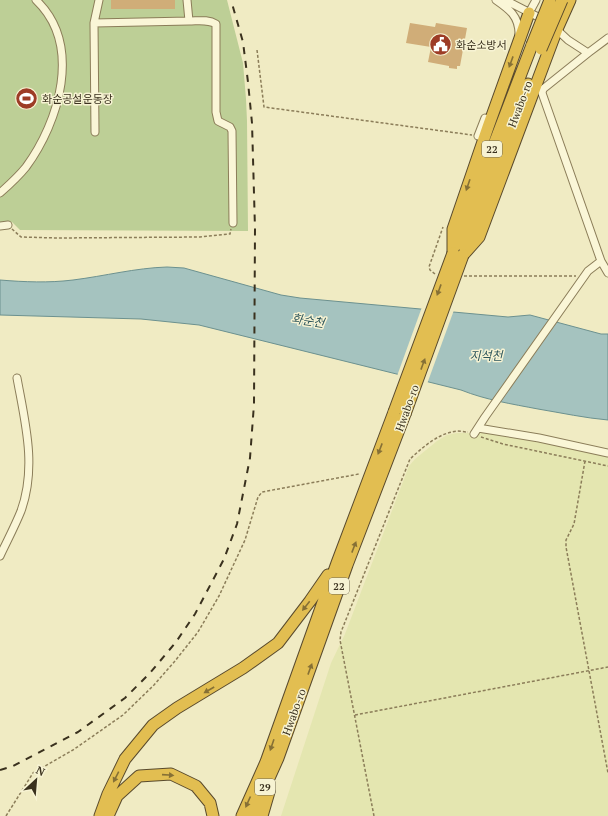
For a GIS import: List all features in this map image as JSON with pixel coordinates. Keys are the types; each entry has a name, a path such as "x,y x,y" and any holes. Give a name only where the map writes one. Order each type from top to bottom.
{"highway":[{"name":"Hwabo-ro","path":"252,816 278,758 347,565 399,413 536,47 550,0"},
{"name":"Hwabo-ro","path":"536,47 562,0"},
{"path":"530,12 490,120 453,229 458,254 479,237 557,29 570,0"},
{"name":"Hwabo-ro","path":"242,816 266,762 337,563 399,413"},
{"name":"22","path":"100,816 108,794 125,760 153,725 177,708 243,668 278,643 337,563"},
{"name":"22","path":"262,816 278,758"},
{"path":"108,816 117,796 139,776 171,774 196,786 210,803 213,816"}],"street":[{"path":"0,193 26,167 46,135 59,94 62,79 59,39 48,14 36,0"},
{"path":"95,132 94,23 99,0"},
{"path":"187,0 189,21"},
{"path":"496,0 510,10 517,19 519,27 519,42"},
{"path":"505,0 549,22 568,40 588,53"},
{"path":"530,12 536,0"},
{"path":"94,23 206,21 216,24 216,112 218,121 230,127 232,132 233,223"},
{"path":"608,38 543,89 542,93 601,261 608,273"},
{"path":"478,136 485,118 490,120"},
{"path":"601,261 588,271 476,432 539,438 608,453"},
{"path":"0,556 21,512 30,473 29,450 17,378"}],"path":[{"path":"257,50 264,107 478,136"},
{"path":"436,275 432,273 429,267 445,222"},
{"path":"4,225 21,237 200,237 230,234 233,223"},
{"path":"460,277 492,275 562,277 586,275"},
{"path":"374,816 340,640 410,459 423,448 448,433 458,431 476,432 496,442 608,466"},
{"path":"586,461 574,524 566,540 566,547 608,773"},
{"path":"6,816 33,772 73,750 123,715 154,685 198,632 219,596 245,540 258,497 262,492 359,474"},
{"path":"355,715 608,667"}],"green space":[{"path":"0,0 227,0 243,63 247,121 248,231 20,230 12,222 0,222"},
{"path":"457,433 484,433 528,438 608,456 608,816 281,816 331,663 345,634 409,466 415,459 437,441 447,435"}],"water":[{"name":"지석천","path":"167,267 184,268 281,295 300,298 508,317 530,315 601,334 608,334 608,420 499,401 461,390 199,325 141,319 0,315 0,280 36,282 64,281 143,269"}],"pier":[{"path":"422,307 454,310 427,384 397,376"}],"building":[{"path":"111,0 175,0 175,9 111,9"},
{"name":"화순소방서","path":"410,23 435,27 436,23 467,28 460,66 457,66 457,69 449,68 449,66 428,62 431,47 406,43"}],"railway":[{"path":"0,770 13,766 78,732 125,698 150,673 176,642 195,614 224,559 237,524 250,458 254,404 255,229 252,123 248,82 243,42 231,0"}],"place":[{"name":"화순소방서","path":"441,45"},
{"name":"화순공설운동장","path":"27,99"}],"water label":[{"name":"화순천","path":"308,321"}]}
